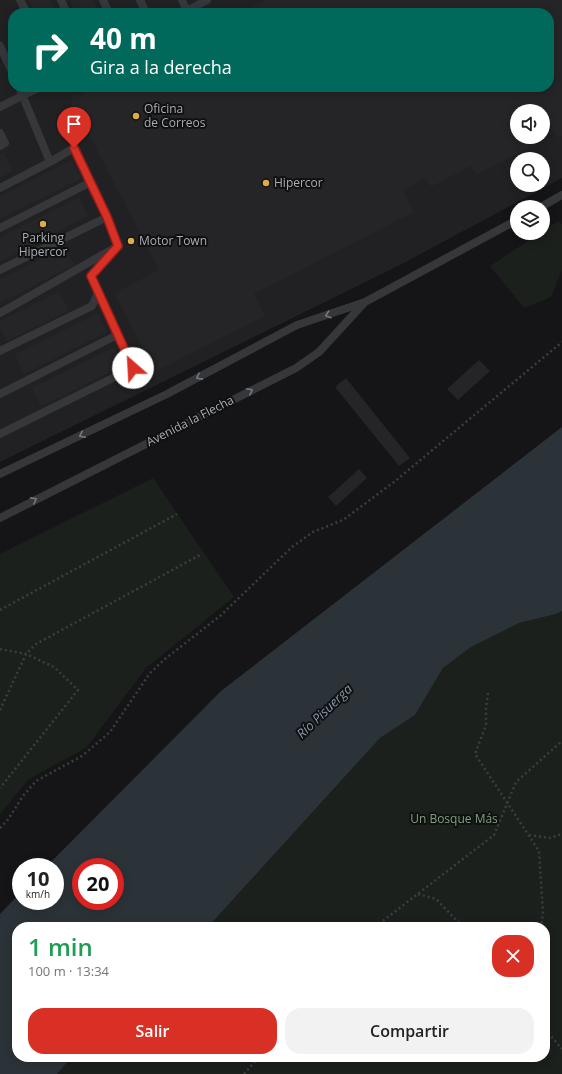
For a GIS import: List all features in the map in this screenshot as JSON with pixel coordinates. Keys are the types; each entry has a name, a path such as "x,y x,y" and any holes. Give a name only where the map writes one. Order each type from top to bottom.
{"lane":[{"path":"192,8 207,0"},
{"path":"0,46 8,63"},
{"path":"21,92 50,162"},
{"path":"0,107 31,92"},
{"path":"0,133 5,143 0,146"},
{"path":"0,188 74,148 107,217 118,246"},
{"path":"0,228 91,182"},
{"path":"550,202 562,195"},
{"path":"0,270 107,217"},
{"name":"Avenida la Flecha","path":"0,474 166,394 297,325 365,302 510,224"},
{"path":"0,434 133,368 91,276 118,246"},
{"path":"0,313 118,246"},
{"path":"0,351 92,306 98,293"},
{"name":"Avenida la Flecha","path":"0,518 296,368 319,352 365,302"},
{"path":"0,394 117,335"}],"path":[{"path":"0,828 8,820 23,796 36,781 82,756 110,732 150,673 165,659 220,616 292,547 313,532 343,520 394,482 562,342"},
{"path":"0,610 177,514"},
{"path":"0,710 26,654 36,644 200,555"},
{"path":"0,649 26,654 54,667 78,690 0,788"},
{"path":"488,693 486,725 475,754 538,851 543,913 542,922"},
{"path":"382,922 494,835 516,782 562,741"},
{"path":"529,835 550,838 562,834"},
{"path":"418,894 436,899 458,922"},
{"path":"550,1035 562,1049"},
{"path":"244,1074 255,1062"}],"shaded area":[{"path":"0,0 562,0 562,178 550,184 550,152 510,152 510,192 536,192 521,200 510,200 510,206 402,264 0,462"}],"green space":[{"path":"558,221 562,224 562,270 551,297 524,308 490,266 529,240 550,240 550,226"},
{"path":"153,478 234,597 146,668 86,748 29,779 0,814 0,554"},
{"name":"Un Bosque Más","path":"562,611 562,1074 57,1074 68,1062 550,1062 550,922 213,922 380,738 415,715 443,668 471,647 519,623 556,614"}],"water":[{"name":"Río Pisuerga","path":"562,427 562,611 556,614 519,623 471,647 443,668 415,715 380,738 213,922 12,922 12,1062 68,1062 57,1074 0,1074 0,914 12,901 12,910 64,910 64,858 55,858 221,691"}],"building":[{"path":"28,0 51,0 55,8 32,8"},
{"path":"70,0 93,0 97,8 74,8"},
{"name":"Hipercor","path":"265,0 562,0 562,136 557,138 550,125 550,104 510,104 510,144 537,144 521,152 510,152 510,158 476,175 471,166 431,187 426,178 403,190 414,212 254,294 265,316 155,372 114,293 159,270 85,127 68,124 73,94 83,96 83,92 554,92 554,8 249,8"},
{"path":"4,153 13,171 0,178 0,154"},
{"path":"72,160 82,178 0,219 0,196"},
{"path":"79,197 88,216 0,262 0,237"},
{"path":"65,247 74,265 0,303 0,279"},
{"path":"59,291 69,310 7,341 0,327 0,321"},
{"path":"98,313 107,332 24,374 14,355"},
{"path":"114,347 124,365 41,407 32,388"},
{"path":"479,360 490,371 458,400 447,389"},
{"path":"346,378 410,458 399,466 335,387"},
{"path":"359,469 367,478 336,506 328,497"}],"place":[{"name":"Oficina de Correos","path":"136,116"},
{"name":"Hipercor","path":"266,183"},
{"name":"Parking Hipercor","path":"43,224"},
{"name":"Motor Town","path":"131,241"}],"route":[{"path":"74,148 107,217 118,246 91,276 133,368"}]}
